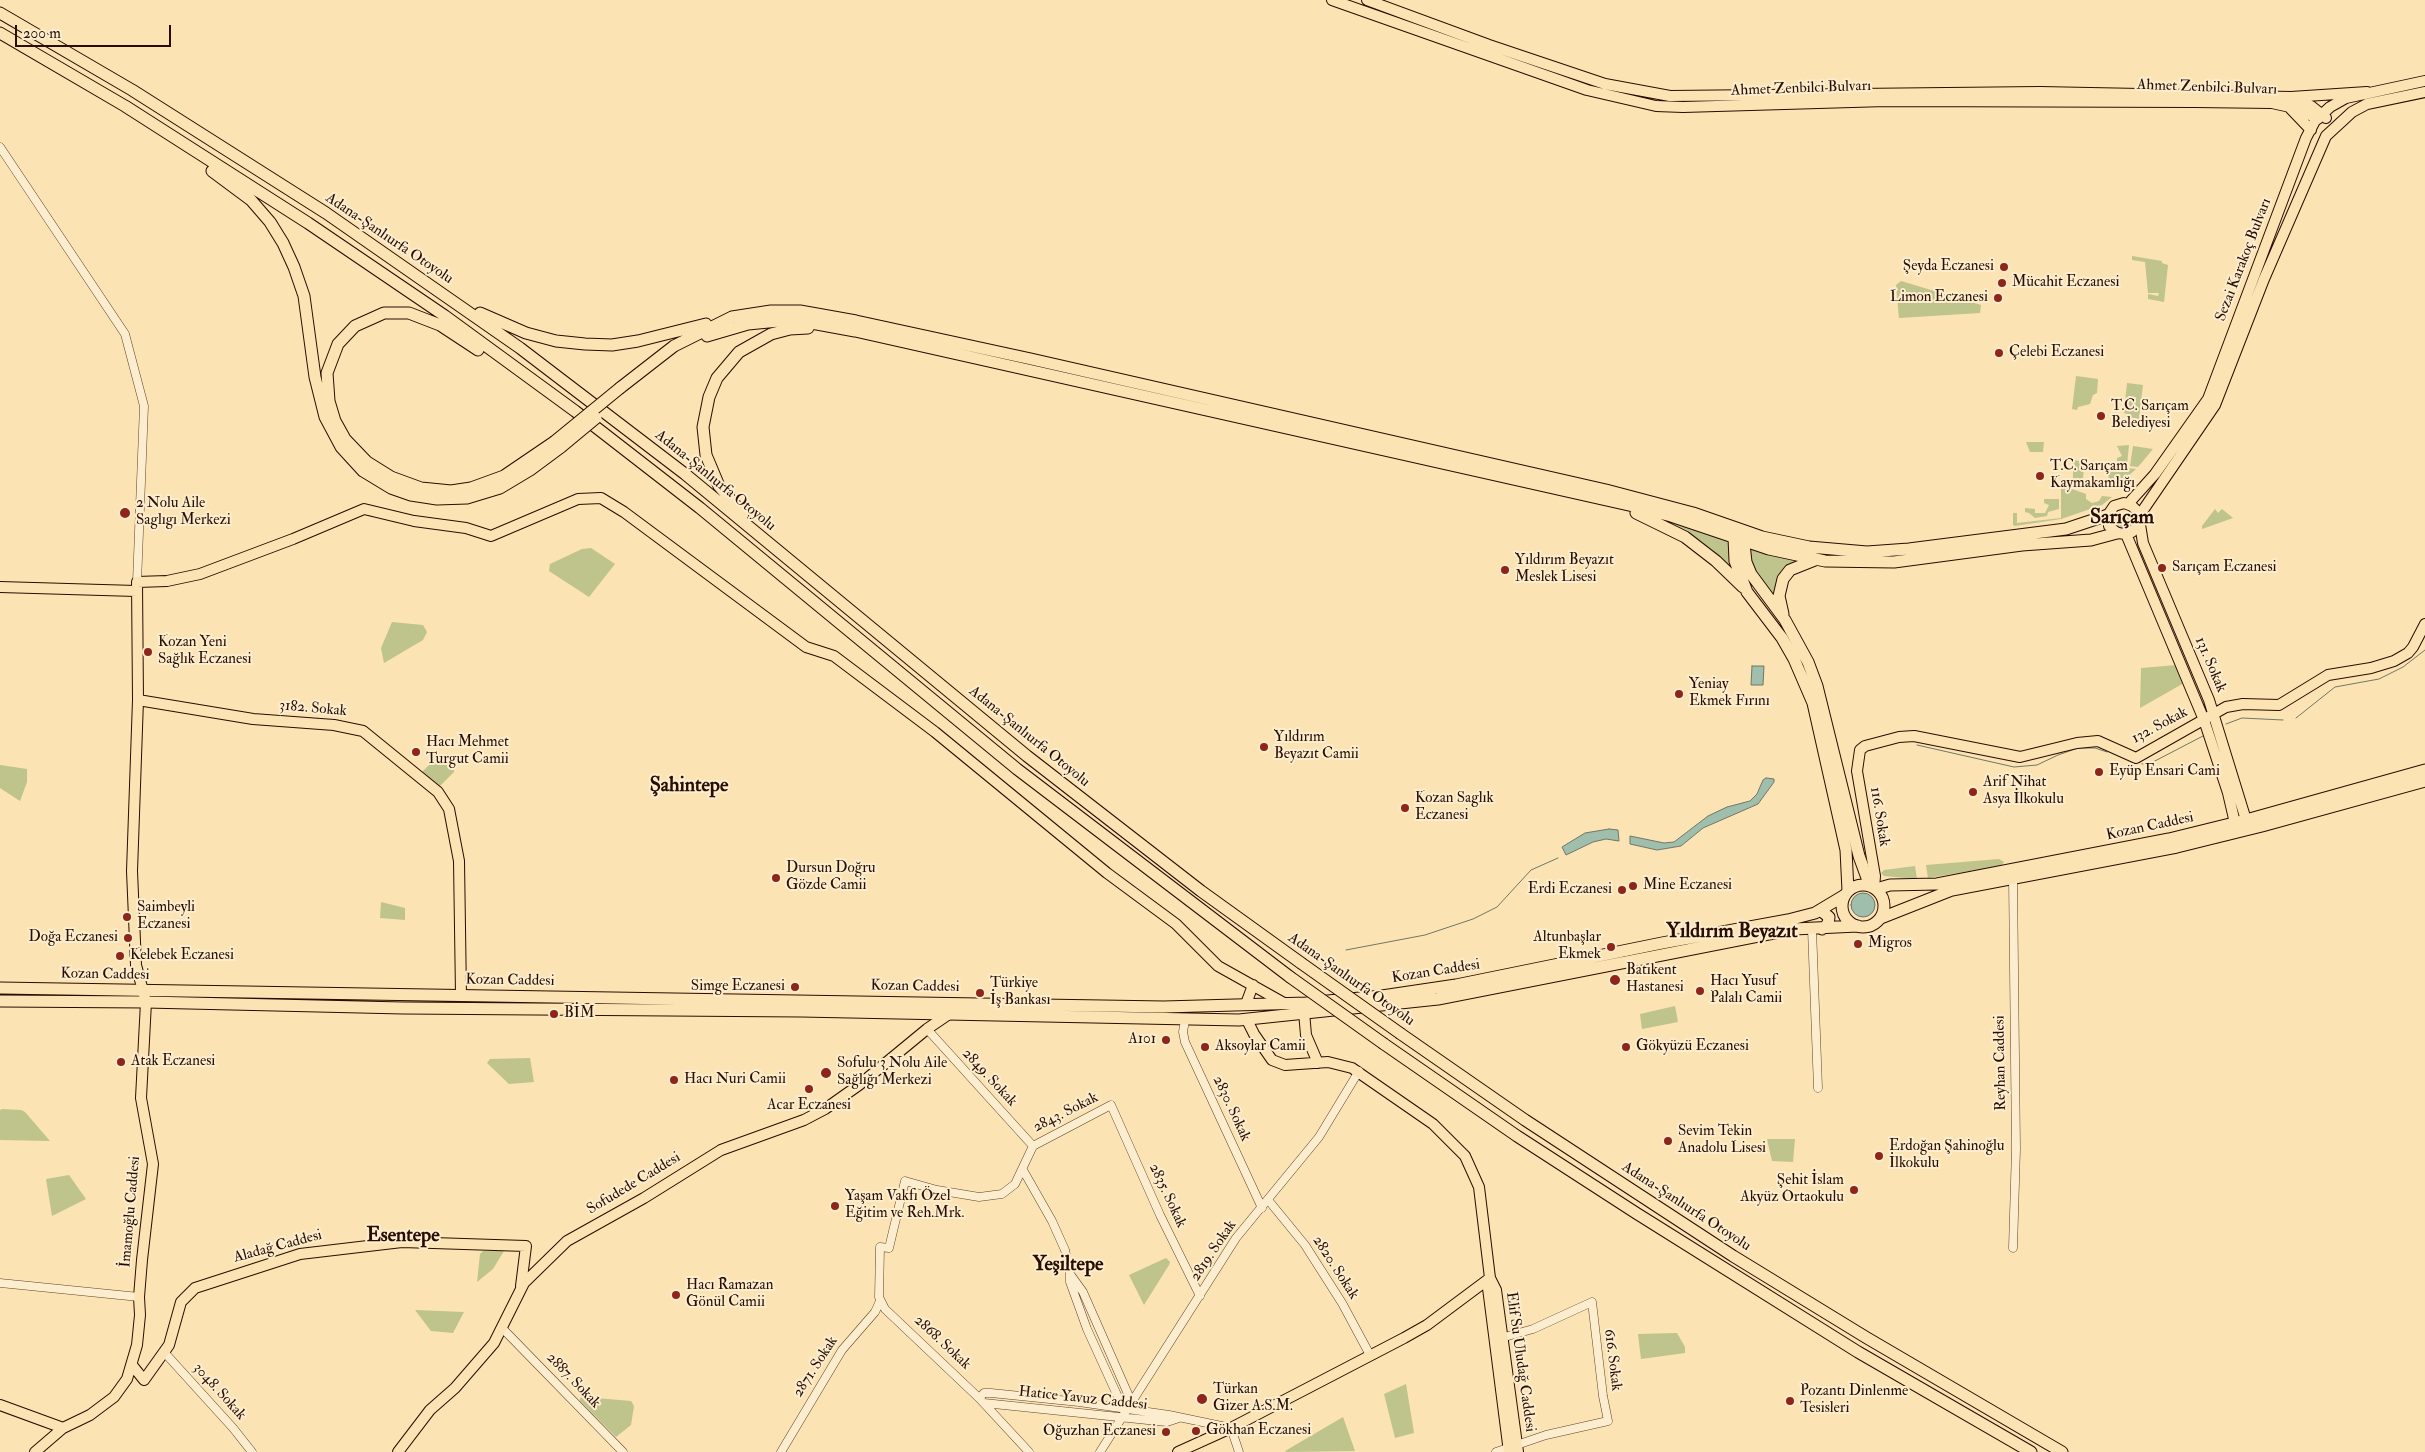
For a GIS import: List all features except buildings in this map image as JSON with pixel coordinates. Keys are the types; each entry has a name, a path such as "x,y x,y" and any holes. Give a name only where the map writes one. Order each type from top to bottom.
{"highway":[{"name":"Adana-Şanlıurfa Otoyolu","path":"0,13 132,90 326,213 520,348 685,474 1027,756 1201,891 1401,1034 1525,1120 1733,1256 1876,1343 2062,1452"},
{"name":"Adana-Şanlıurfa Otoyolu","path":"0,33 125,106 308,223 445,316 582,417 700,508 1017,769 1290,977 1384,1044 1517,1136 1652,1224 1858,1352 2031,1452"},
{"path":"51,62 228,182 251,200 270,222 291,260 304,296 315,377 325,417 341,447 364,471 391,488 411,495 459,500 500,488 530,470 557,444 624,391 688,345 734,327 759,322 794,321 855,331 1567,492 1740,534 1809,547 1845,551 1889,551 2046,532 2079,526 2108,515"},
{"path":"408,270 474,309 514,329 541,338 570,343 612,345 638,341 732,316 771,311 800,311 856,321 1606,490 1662,504 1740,534 1816,560 1854,563 1894,562 2022,546 2091,540 2122,534"},
{"path":"557,444 504,476 471,488 451,491 429,490 401,482 375,468 361,457 340,431 328,392 327,373 332,356 338,344 350,330 368,318 384,313 408,313 440,325 484,354 763,561"},
{"path":"624,391 674,346 732,316"},
{"path":"795,564 734,504 719,486 706,454 703,427 705,408 717,378 732,359 762,338 781,331 800,328 855,331"},
{"path":"1567,492 1625,509 1675,531 1716,561 1747,592 1782,638 1797,665 1813,703 1846,850 1847,893 1842,906 1844,914 1848,920 1858,926 1872,925 1881,918 1884,904 1859,856 1822,699 1808,662 1785,620 1750,574 1740,534"},
{"path":"1740,534 1735,561 1747,592"},
{"path":"1785,620 1778,596 1783,580 1790,570 1816,560"},
{"name":"Kozan Caddesi","path":"1874,888 1890,885 1937,884 2160,841 2241,822 2425,770"},
{"name":"Kozan Caddesi","path":"1881,918 1952,890 2118,859 2221,836 2425,781"},
{"path":"1847,893 1857,886 1874,888"},
{"name":"Kozan Caddesi","path":"0,988 1164,1006 1259,1005 1382,996 1456,986 1788,920 1820,910 1847,893"},
{"path":"1817,929 1828,924 1829,917 1820,910"},
{"name":"Kozan Caddesi","path":"0,1001 146,1002 384,1008 565,1008 950,1014 1185,1020 1253,1019 1438,999 1794,929 1858,926"},
{"path":"1246,1004 1243,1012 1253,1019 1259,1005"}],"main road":[{"name":"Ahmet Zenbilci Bulvarı","path":"1332,0 1587,90 1656,106 2030,101 2272,104 2290,102"},
{"name":"Ahmet Zenbilci Bulvarı","path":"1367,0 1489,45 1605,84 1670,96 2050,92 2290,102"},
{"path":"2290,102 2367,92 2425,81"},
{"path":"2318,121 2338,101 2367,92"},
{"path":"2290,102 2311,106 2318,121 2316,134 2329,132 2352,112 2367,104 2425,92"},
{"path":"2122,534 2132,532 2215,405 2264,279 2329,132 2331,122 2318,121 2290,102"},
{"name":"Sezai Karakoç Bulvarı","path":"2128,504 2155,474 2208,399 2318,121"},
{"path":"0,587 136,587 200,574 293,539 364,509 414,522 466,528 491,536 578,499 601,498 624,512 806,647 834,656 852,669 935,732 1107,873 1176,924 1218,966 1284,1003"},
{"path":"2139,520 2136,509 2128,504 2114,506 2108,515 2109,526 2122,534 2204,720 2228,793 2241,822"},
{"name":"131. Sokak","path":"2139,520 2148,558 2214,714 2241,822"},
{"name":"İmamoğlu Caddesi","path":"35,1452 62,1428 71,1426 109,1402 122,1388 136,1356 140,1315 139,1297 147,1203 150,1194 152,1155 141,1098 146,1002 136,965 132,871 138,700 136,587"},
{"name":"132. Sokak","path":"1860,750 1872,744 1906,736 2020,757 2077,743 2098,741 2136,758 2214,714 2236,705 2279,705 2328,676 2381,666 2408,653 2425,624"},
{"name":"3182. Sokak","path":"138,700 253,719 334,725 363,731 438,792 449,809 460,861 460,995"},
{"name":"116. Sokak","path":"1860,750 1857,771 1874,876 1874,888"},
{"path":"1246,1004 1253,985"},
{"path":"1253,985 1259,1005"},
{"path":"1304,1012 1306,1035 1318,1063"},
{"name":"Sofudede Caddesi","path":"398,1452 430,1410 463,1380 503,1330 521,1288 541,1265 575,1236 644,1198 721,1150 804,1120 824,1109 859,1085 927,1029 950,1014"},
{"name":"Elif Su Uludağ Caddesi","path":"1253,1019 1258,1040 1267,1054 1277,1062 1290,1065 1338,1063 1358,1071 1433,1124 1466,1156 1479,1187 1490,1278 1488,1288 1513,1449"},
{"path":"140,1315 144,1310 153,1202 150,1194"},
{"name":"Aladağ Caddesi","path":"132,1365 144,1380 164,1352 174,1330 181,1302 195,1288 261,1265 316,1251 390,1242 526,1246 521,1288"},
{"path":"1178,1452 1231,1428 1427,1325 1490,1278"},
{"name":"Elif Su Uludağ Caddesi","path":"1490,1278 1496,1290 1513,1449"},
{"path":"0,1405 62,1428"}],"street":[{"path":"0,147 125,334 144,406 136,587"},
{"name":"Reyhan Caddesi","path":"2012,1248 2016,1149 2013,878"},
{"path":"1817,929 1818,1088"},
{"name":"2830. Sokak","path":"1185,1020 1183,1032 1185,1042 1262,1208"},
{"name":"2849. Sokak","path":"927,1029 1033,1146"},
{"name":"2819. Sokak","path":"1100,1452 1236,1238 1269,1201 1319,1137 1358,1071"},
{"name":"2843. Sokak","path":"1033,1146 1111,1106"},
{"name":"2835. Sokak","path":"1111,1106 1160,1215 1200,1296"},
{"path":"880,1301 880,1247 890,1248 904,1181 937,1190 986,1196 1002,1194 1012,1188 1023,1170 1033,1146"},
{"path":"1023,1170 1052,1221 1065,1250 1070,1282 1084,1321 1128,1406"},
{"name":"2820. Sokak","path":"1269,1201 1305,1245 1342,1303 1370,1354"},
{"path":"0,1283 139,1297"},
{"name":"2868. Sokak","path":"880,1301 886,1309 981,1400 1029,1452"},
{"name":"2871. Sokak","path":"781,1452 842,1350 874,1312 880,1301"},
{"name":"616. Sokak","path":"1501,1338 1532,1328 1592,1302 1600,1377 1608,1421 1513,1449"},
{"name":"2887. Sokak","path":"503,1330 623,1452"},
{"name":"3048. Sokak","path":"164,1352 233,1428 252,1452"},
{"path":"981,1400 984,1393 992,1393 1128,1406 1231,1428 1239,1452"},
{"name":"Hatice Yavuz Caddesi","path":"981,1400 1167,1422 1179,1418"},
{"path":"1496,1452 1513,1449"}],"green space":[{"path":"2132,256 2162,261 2162,263 2168,265 2164,302 2148,299 2148,294 2158,296 2159,293 2148,293 2145,262 2132,260"},
{"path":"1901,281 1981,305 1980,313 1899,318 1896,285"},
{"path":"2076,376 2098,379 2097,393 2093,395 2090,404 2078,407 2077,410 2072,409"},
{"path":"2127,383 2143,385 2139,419 2128,417 2128,414 2124,413"},
{"path":"2026,442 2044,442 2043,452 2030,452"},
{"path":"2129,445 2127,465 2117,464 2117,458 2122,456 2117,446"},
{"path":"2133,446 2153,449 2138,467 2130,466"},
{"path":"2073,460 2085,462 2082,485 2075,483 2073,479"},
{"path":"2110,466 2136,469 2125,479 2113,484 2111,489 2107,488"},
{"path":"2064,481 2072,489 2086,494 2086,499 2092,503 2099,501 2102,496 2112,497 2102,505 2061,519 2013,525 2013,513 2017,513 2017,523 2061,518 2061,489 2064,489"},
{"path":"2044,499 2059,499 2059,509 2048,512 2047,516 2035,518 2025,512 2025,508 2035,509 2035,513 2045,513 2049,505 2044,503"},
{"path":"2215,509 2218,513 2222,509 2233,518 2202,529 2202,526"},
{"path":"2120,513 2126,513 2131,518 2129,527 2120,529 2115,524 2115,518"},
{"path":"1652,515 1730,540 1736,575"},
{"path":"1748,547 1803,561 1795,564 1775,601 1753,570"},
{"path":"591,548 615,564 589,597 549,571 550,564 582,549"},
{"path":"392,622 423,625 427,632 423,640 384,663 381,648"},
{"path":"2177,665 2184,683 2140,708 2141,668"},
{"path":"438,756 454,772 438,788 421,773"},
{"path":"0,765 27,769 27,782 20,801 0,788"},
{"path":"1999,859 2004,862 2001,866 1928,878 1926,865"},
{"path":"1915,866 1917,879 1884,876 1881,873 1884,870"},
{"path":"381,902 405,908 405,920 380,918"},
{"path":"1675,1006 1678,1022 1642,1029 1640,1014"},
{"path":"530,1058 534,1082 509,1084 487,1063 490,1059"},
{"path":"0,1110 25,1112 50,1141 0,1140"},
{"path":"1767,1139 1795,1139 1793,1162 1772,1161"},
{"path":"69,1175 86,1199 52,1216 46,1179"},
{"path":"483,1251 504,1251 493,1269 477,1282 480,1254"},
{"path":"1166,1258 1170,1262 1169,1265 1144,1305 1129,1275"},
{"path":"415,1310 464,1312 453,1333 431,1331"},
{"path":"1677,1333 1685,1347 1685,1353 1641,1359 1638,1334"},
{"path":"1406,1384 1414,1433 1395,1438 1384,1394"},
{"path":"580,1398 631,1401 634,1406 631,1425 616,1437 580,1401"},
{"path":"1343,1417 1355,1451 1285,1451"}],"shaded area":[{"path":"1752,666 1764,666 1763,685 1751,685"},
{"path":"1766,778 1774,779 1774,782 1758,804 1703,828 1681,846 1657,850 1630,844 1630,836 1664,843 1674,842 1708,816 1727,807 1750,801 1757,794 1763,780"},
{"path":"1609,829 1618,830 1619,841 1606,839 1593,842 1566,855 1562,847 1585,833"},
{"path":"1863,893 1868,894 1874,900 1874,910 1868,916 1863,917 1858,916 1852,910 1851,905 1852,900 1858,894"}],"waterway":[{"path":"2296,718 2335,687 2379,679 2403,667 2425,650"},
{"path":"2226,724 2242,718 2283,720"},
{"path":"2142,764 2151,763 2203,736"},
{"path":"1917,745 2014,767 2037,765 2078,748 2095,748 2107,752"},
{"path":"1346,950 1425,935 1473,919 1497,907 1531,870 1558,858"}],"place":[{"name":"Şeyda Eczanesi","path":"2004,267"},
{"name":"Mücahit Eczanesi","path":"2002,283"},
{"name":"Limon Eczanesi","path":"1998,298"},
{"name":"Çelebi Eczanesi","path":"1999,353"},
{"name":"T.C. Sarıçam Belediyesi","path":"2101,416"},
{"name":"T.C. Sarıçam Kaymakamlığı","path":"2040,476"},
{"name":"2 Nolu Aile Saglıgı Merkezi","path":"125,513"},
{"name":"Sarıçam Eczanesi","path":"2162,568"},
{"name":"Yıldırım Beyazıt Meslek Lisesi","path":"1505,570"},
{"name":"Kozan Yeni Sağlık Eczanesi","path":"148,652"},
{"name":"Yeniay Ekmek Fırını","path":"1679,694"},
{"name":"Yıldırım Beyazıt Camii","path":"1264,747"},
{"name":"Hacı Mehmet Turgut Camii","path":"416,752"},
{"name":"Eyüp Ensari Cami","path":"2099,772"},
{"name":"Arif Nihat Asya İlkokulu","path":"1973,792"},
{"name":"Kozan Saglık Eczanesi","path":"1405,808"},
{"name":"Dursun Doğru Gözde Camii","path":"776,878"},
{"name":"Mine Eczanesi","path":"1633,886"},
{"name":"Erdi Eczanesi","path":"1622,890"},
{"name":"Saimbeyli Eczanesi","path":"127,917"},
{"name":"Doğa Eczanesi","path":"128,938"},
{"name":"Migros","path":"1858,944"},
{"name":"Altunbaşlar Ekmek","path":"1611,947"},
{"name":"Kelebek Eczanesi","path":"120,956"},
{"name":"Batıkent Hastanesi","path":"1615,980"},
{"name":"Simge Eczanesi","path":"795,987"},
{"name":"Hacı Yusuf Palalı Camii","path":"1700,991"},
{"name":"Türkiye İş Bankası","path":"980,993"},
{"name":"BİM","path":"554,1014"},
{"name":"A101","path":"1166,1040"},
{"name":"Aksoylar Camii","path":"1205,1047"},
{"name":"Gökyüzü Eczanesi","path":"1626,1047"},
{"name":"Atak Eczanesi","path":"121,1062"},
{"name":"Sofulu 3 Nolu Aile Sağlığı Merkezi","path":"826,1073"},
{"name":"Hacı Nuri Camii","path":"674,1080"},
{"name":"Acar Eczanesi","path":"809,1089"},
{"name":"Sevim Tekin Anadolu Lisesi","path":"1668,1141"},
{"name":"Erdoğan Şahinoğlu İlkokulu","path":"1879,1156"},
{"name":"Şehit İslam Akyüz Ortaokulu","path":"1854,1190"},
{"name":"Yaşam Vakfı Özel Eğitim ve Reh.Mrk.","path":"835,1206"},
{"name":"Hacı Ramazan Gönül Camii","path":"676,1295"},
{"name":"Türkan Gizer A.S.M.","path":"1202,1399"},
{"name":"Pozantı Dinlenme Tesisleri","path":"1790,1401"},
{"name":"Gökhan Eczanesi","path":"1196,1431"},
{"name":"Oğuzhan Eczanesi","path":"1166,1432"}],"district":[{"name":"Sarıçam","path":"2122,519"},
{"name":"Şahintepe","path":"689,787"},
{"name":"Yıldırım Beyazıt","path":"1732,933"},
{"name":"Esentepe","path":"403,1237"},
{"name":"Yeşiltepe","path":"1068,1266"}]}
